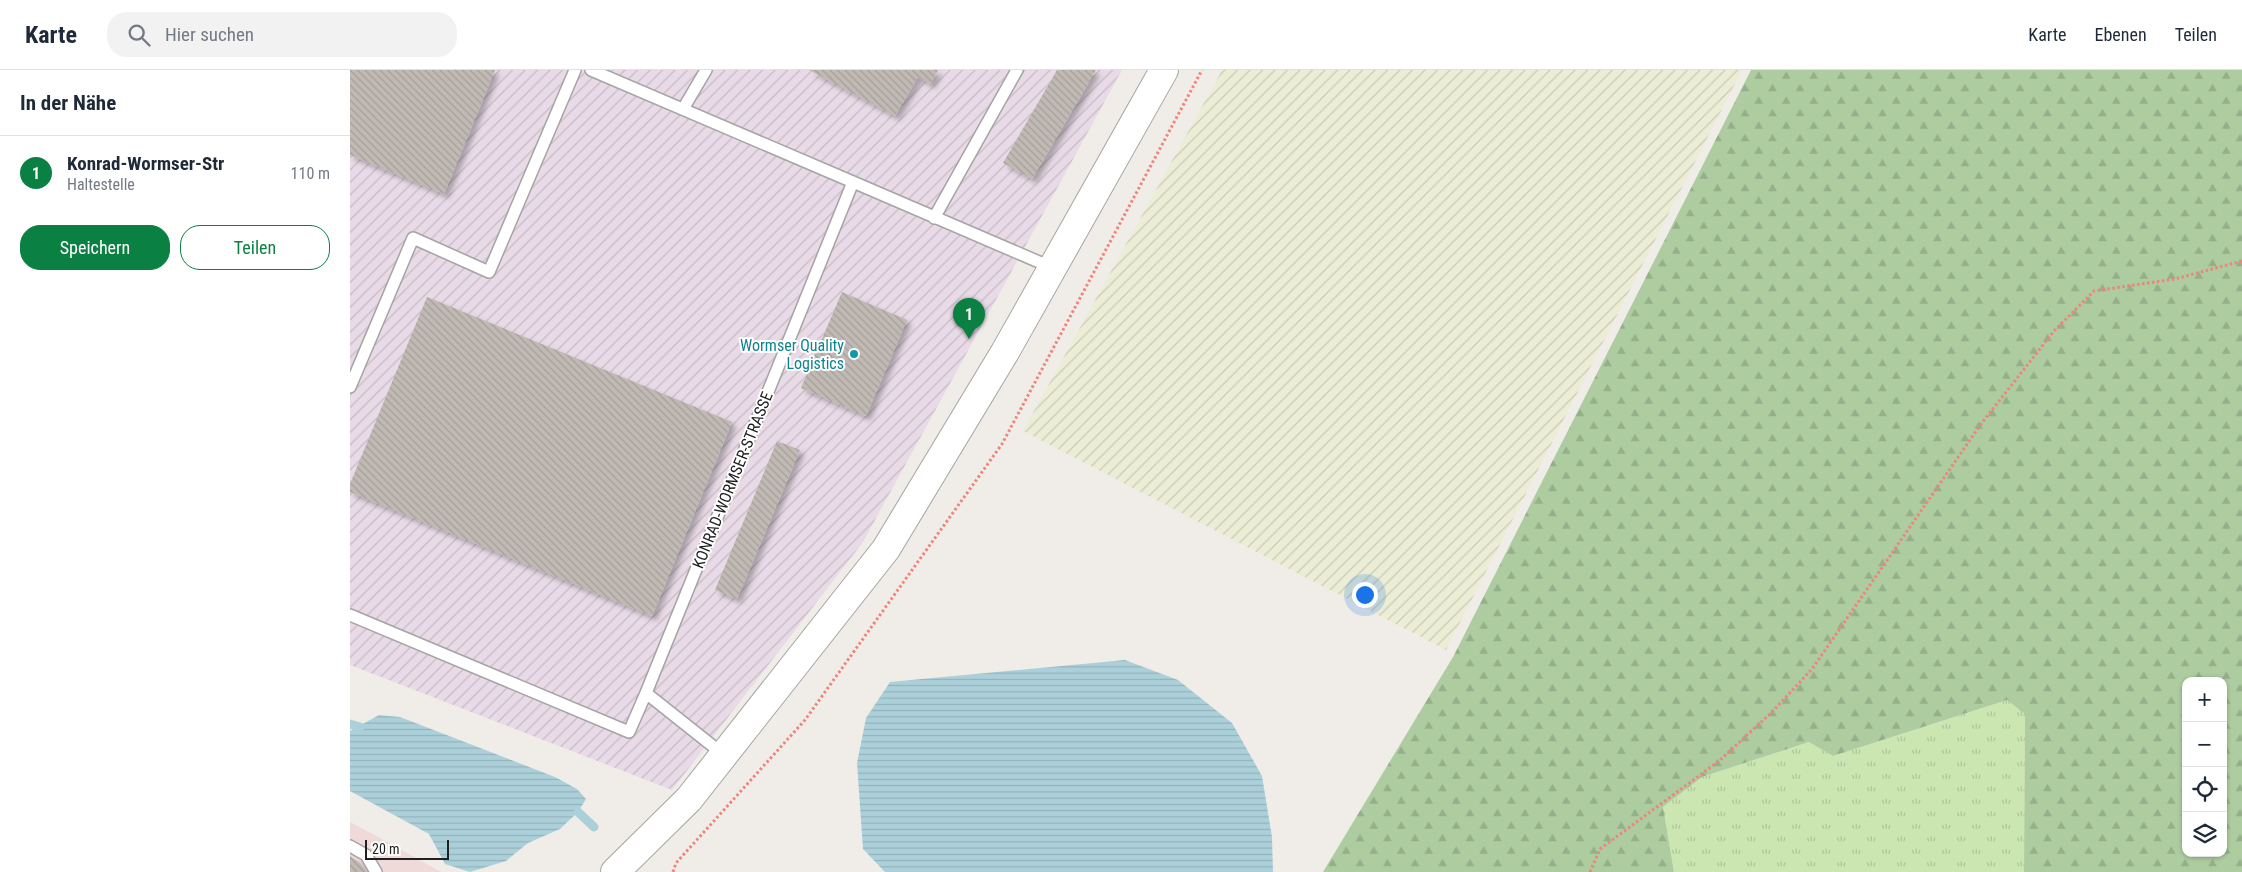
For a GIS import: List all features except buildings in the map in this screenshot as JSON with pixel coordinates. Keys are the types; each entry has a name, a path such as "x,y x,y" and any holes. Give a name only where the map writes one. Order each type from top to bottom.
{"street":[{"path":"615,872 689,799 886,549 1053,268 1164,70"}],"lane":[{"path":"350,387 414,238 489,272 575,70"},
{"path":"591,70 1053,268"},
{"path":"683,110 706,70"},
{"path":"934,218 1017,70"},
{"name":"KONRAD-WORMSER-STRASSE","path":"350,615 630,732 853,182"},
{"path":"646,692 724,755"},
{"path":"350,846 366,855 376,872"}],"path":[{"path":"1590,872 1600,849 1719,761 1772,712 1812,669 1981,424 2054,331 2094,291 2175,279 2242,261"}],"shaded area":[{"path":"350,70 1122,70 863,542 672,790 350,665"},
{"path":"350,822 380,838 441,872 350,872"}],"green space":[{"path":"1222,70 1742,70 1446,650 1023,431"},
{"path":"1751,70 2242,70 2242,872 2024,872 2025,714 2007,700 1833,756 1809,742 1702,777 1663,807 1674,872 1323,872 1453,657"},
{"path":"2007,700 2025,714 2024,872 1674,872 1663,807 1702,777 1809,742 1833,756"}],"water":[{"path":"1125,660 1178,680 1232,723 1262,776 1272,837 1273,872 885,872 863,849 857,763 866,718 890,682"},
{"path":"379,715 400,717 555,777 577,789 586,799 578,812 560,829 528,843 506,861 470,872 445,864 429,834 350,791 350,731"}],"waterway":[{"path":"350,724 360,727"},
{"path":"578,812 594,827"}],"place":[{"name":"Konrad-Wormser-Str","path":"969,339"},
{"name":"Wormser Quality Logistics","path":"854,354"}]}
